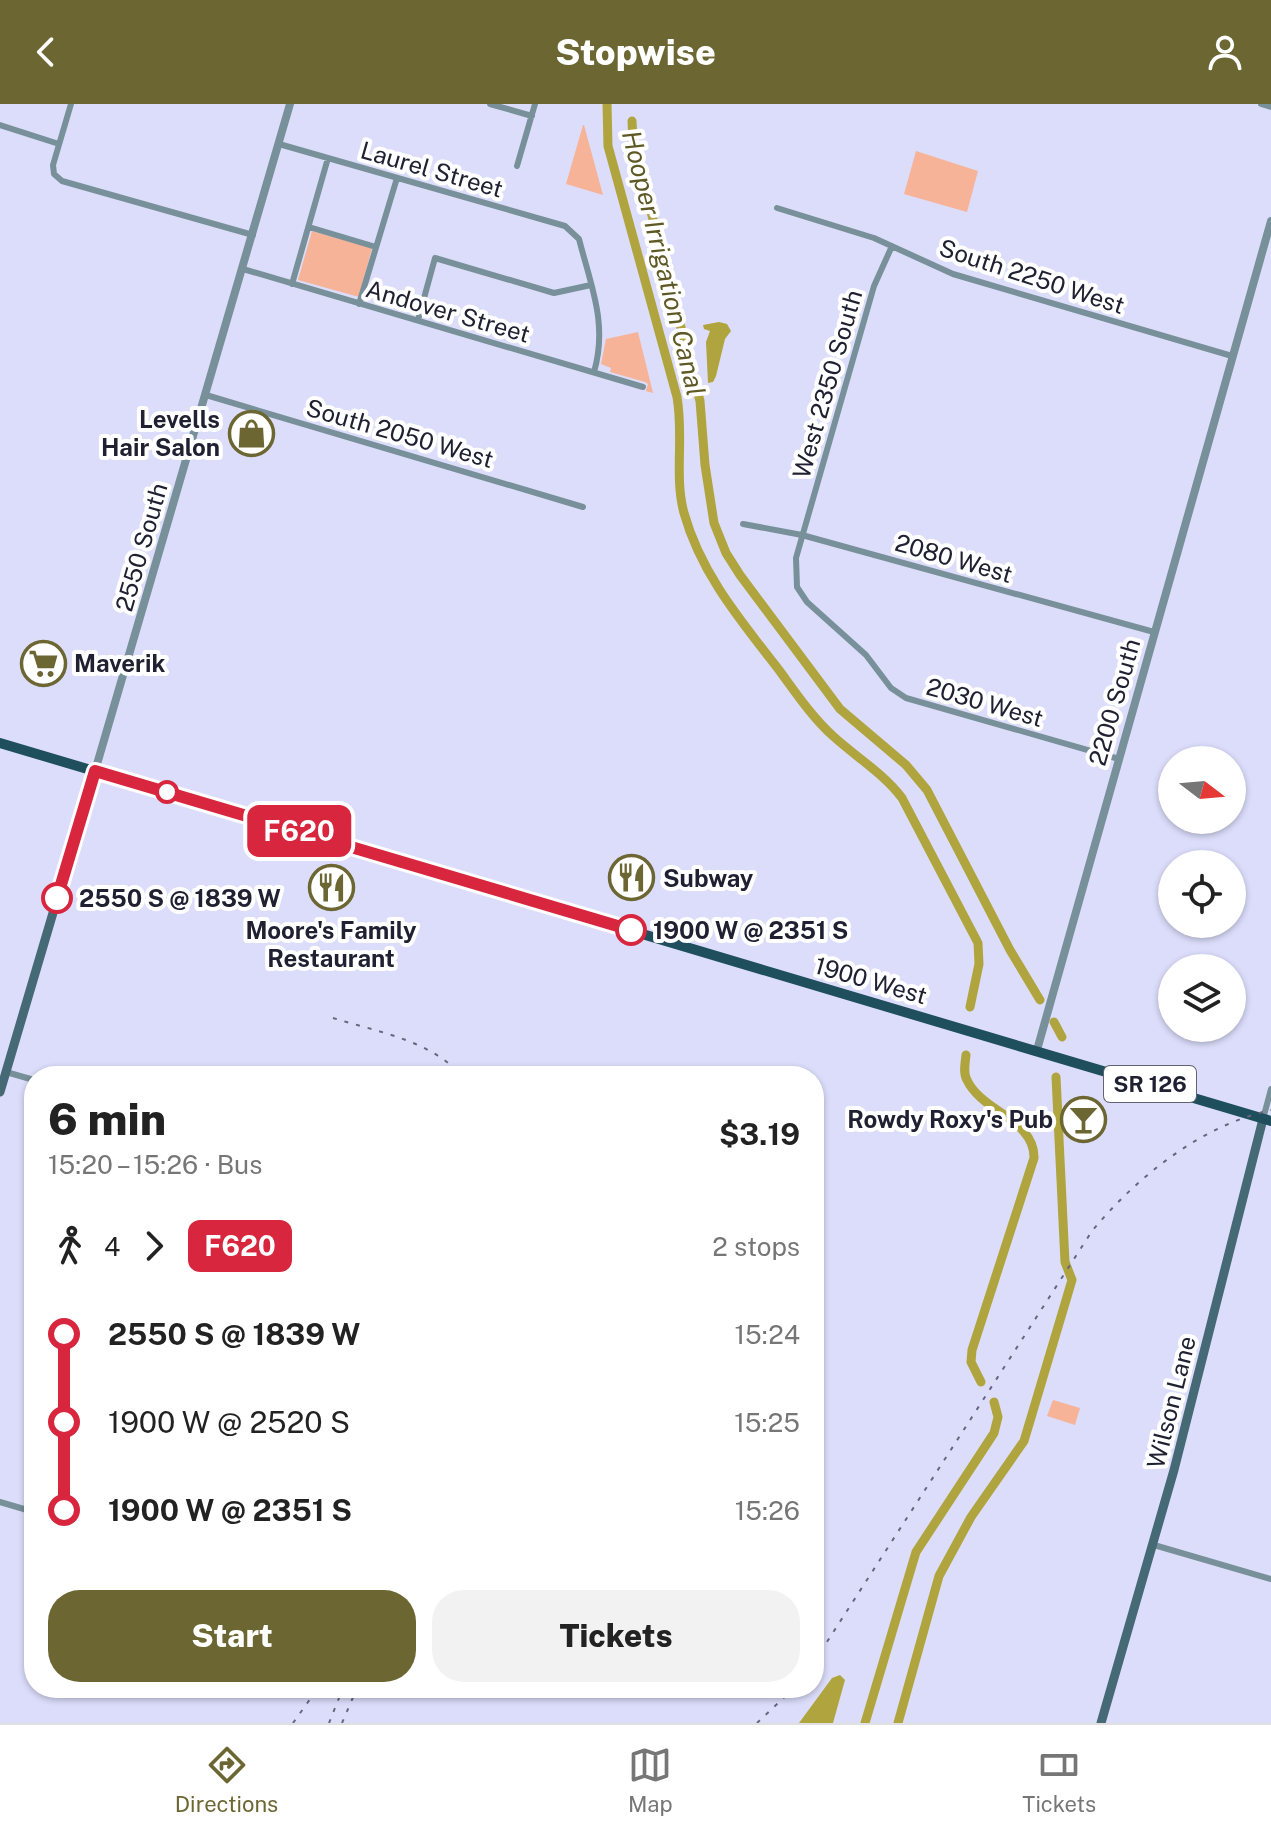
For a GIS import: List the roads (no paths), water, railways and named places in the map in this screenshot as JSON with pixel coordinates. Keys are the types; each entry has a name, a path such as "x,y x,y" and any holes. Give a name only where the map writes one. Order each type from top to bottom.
{"main road":[{"name":"1900 West","path":"0,743 1267,1120"},
{"name":"2550 South","path":"0,1092 95,771"},
{"name":"Wilson Lane","path":"1101,1723 1154,1545 1267,1120"}],"street":[{"path":"71,104 53,165 54,174 62,181 253,235"},
{"name":"2550 South","path":"95,771 290,104"},
{"path":"490,104 532,116"},
{"path":"517,166 535,104"},
{"path":"1261,104 1271,107"},
{"path":"0,125 59,144"},
{"name":"Laurel Street","path":"279,144 565,226 579,239 591,285"},
{"path":"292,284 328,158"},
{"path":"359,304 397,178"},
{"name":"South 2250 West","path":"777,208 892,246 953,274 1232,356"},
{"name":"2200 South","path":"1037,1050 1271,221"},
{"path":"309,227 376,247"},
{"name":"West 2350 South","path":"802,535 874,286 892,246"},
{"path":"418,320 435,258 554,293 591,285 601,338 594,372"},
{"name":"Andover Street","path":"243,269 643,387"},
{"name":"South 2050 West","path":"206,395 583,507"},
{"name":"2080 West","path":"743,524 802,535 1154,632"},
{"name":"2030 West","path":"802,535 796,558 797,587 807,602 866,655 891,688 929,707 1119,759"},
{"path":"6,1072 24,1077"},
{"name":"Wilson Lane","path":"1267,1120 1271,1089"},
{"path":"0,1502 24,1509"},
{"path":"1154,1545 1271,1579"}],"waterway":[{"name":"Hooper Irrigation Canal","path":"607,104 608,146 677,397 681,499 691,535 724,596 811,713 902,798 978,943 979,964 970,1007"},
{"path":"632,121 633,142 700,401 714,523 726,553 840,709 906,765 927,790 1010,950 1040,1000"},
{"path":"1054,1022 1062,1037"},
{"name":"Hooper Irrigation Canal","path":"966,1055 965,1074 974,1091 1026,1134 1034,1158 972,1350 971,1362 981,1382"},
{"path":"898,1723 939,1576 971,1517 1024,1441 1072,1280 1065,1262 1056,1077"},
{"name":"Hooper Irrigation Canal","path":"865,1723 916,1552 994,1433 998,1417 994,1402"}],"railway":[{"path":"333,1018 419,1046 451,1066"},
{"path":"824,1646 1092,1231 1129,1192 1172,1156 1219,1128 1271,1110"},
{"path":"293,1723 311,1698"},
{"path":"329,1723 339,1698"},
{"path":"342,1723 353,1698"},
{"path":"757,1723 783,1698"}],"place":[{"name":"Levells Hair Salon","path":"251,433"},
{"name":"Maverik","path":"43,663"},
{"name":"Subway","path":"632,878"},
{"name":"Moore's Family Restaurant","path":"331,888"},
{"name":"2550 S @ 1839 W","path":"57,898"},
{"name":"1900 W @ 2351 S","path":"631,930"},
{"name":"Rowdy Roxy's Pub","path":"1084,1119"}]}
